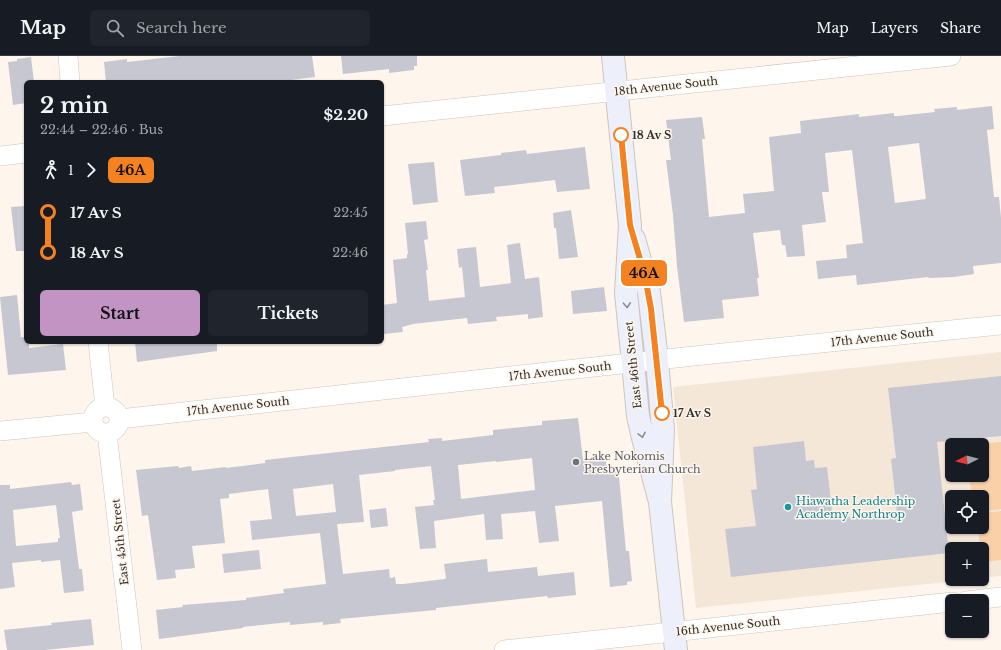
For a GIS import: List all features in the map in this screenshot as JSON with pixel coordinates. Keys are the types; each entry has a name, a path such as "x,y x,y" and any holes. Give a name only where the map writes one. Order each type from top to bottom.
{"main road":[{"name":"East 46th Street","path":"613,56 630,225 626,293 638,416 660,502"},
{"name":"East 46th Street","path":"630,225 649,292 657,360 663,430 660,502 675,641"}],"street":[{"path":"68,56 70,80"},
{"name":"18th Avenue South","path":"384,116 950,56"},
{"path":"0,156 24,153"},
{"name":"17th Avenue South","path":"119,419 657,360 1001,325"},
{"path":"98,344 105,407"},
{"path":"105,407 114,410 119,419 118,425 114,430 107,433 100,432 96,429 93,422 94,414 98,409 105,407"},
{"path":"0,431 93,422"},
{"name":"East 45th Street","path":"107,433 132,650"},
{"path":"989,598 1001,597"},
{"name":"16th Avenue South","path":"504,650 675,641 945,603"}],"shaded area":[{"path":"1001,352 1001,576 989,577 989,542 945,542 945,582 696,608 673,387"},
{"path":"1001,442 1001,509 989,511 989,490 971,490 970,482 989,482 989,443"},
{"path":"1001,511 1001,560 989,561 989,542 979,542 979,534 989,534 989,512"}],"building":[{"path":"180,56 312,56 315,77 291,80 106,80 104,62 127,59 127,62"},
{"path":"341,56 417,56 417,66 414,66 414,70 389,73 389,69 343,74"},
{"path":"31,57 34,80 24,80 24,103 13,105 8,62 17,61 17,59"},
{"path":"992,106 994,129 987,130 994,197 999,197 1001,218 1001,263 973,266 974,274 954,277 928,277 857,285 856,275 818,279 816,261 847,258 846,245 863,243 852,150 825,153 829,192 822,192 826,222 802,225 805,256 787,257 785,245 782,245 780,230 753,233 759,278 757,278 759,296 722,300 724,318 684,322 666,160 671,160 666,120 702,117 705,139 702,139 709,217 745,213 743,194 774,191 769,137 801,133 800,121 859,114 859,117 894,113 894,116 898,116 935,112 934,109 957,107 957,110","holes":["919,143 926,199 895,203 888,147"]},
{"path":"585,147 590,189 557,192 555,180 494,187 495,193 465,196 460,160 526,150 527,154"},
{"path":"434,162 438,202 413,205 408,164"},
{"path":"24,206 24,251 16,251 11,207"},
{"path":"571,210 578,257 559,259 553,213"},
{"path":"426,221 428,239 424,240 428,270 426,270 429,301 465,297 462,267 459,268 457,249 476,247 480,287 511,283 507,245 520,243 525,279 539,277 543,317 528,319 528,314 496,317 497,321 468,324 467,318 413,324 402,327 403,332 384,334 384,305 397,303 393,260 407,258 408,254 405,223"},
{"path":"604,287 607,311 573,314 571,291"},
{"path":"17,295 21,337 24,337 24,344 29,344 29,348 63,344 66,370 8,375 0,297"},
{"path":"135,344 217,344 217,351 137,362"},
{"name":"Hiawatha Leadership Academy Northrop","path":"1001,376 1001,436 980,438 945,438 945,441 937,442 945,516 945,534 947,534 948,542 945,542 945,553 731,577 725,529 756,526 751,490 757,489 753,447 804,441 806,461 814,460 815,468 827,467 833,519 897,512 891,459 896,458 888,388"},
{"path":"578,418 583,460 605,458 607,468 618,466 626,551 629,551 632,581 627,582 627,585 610,587 602,501 555,506 559,541 539,543 535,511 501,514 503,539 486,540 484,514 434,521 436,548 420,549 415,507 434,505 433,500 435,500 431,466 395,470 359,475 364,522 337,524 343,574 389,569 390,578 395,577 396,584 403,584 445,579 444,564 487,559 488,572 537,567 538,576 574,572 576,595 548,598 547,596 436,608 436,610 340,619 341,623 323,625 323,622 290,625 290,622 159,639 156,610 183,607 182,605 246,600 246,598 284,593 283,589 326,584 320,533 252,540 250,521 272,519 268,489 229,494 229,498 220,499 225,543 192,546 195,568 175,570 176,578 157,580 148,515 142,516 136,470 178,466 179,468 191,466 192,471 226,468 265,463 265,460 429,442 428,439 442,438 442,441 493,435 493,430 542,425 542,421","holes":["532,458 535,490 461,499 458,465","333,484 336,512 296,516 293,489"]},
{"path":"71,482 72,485 80,484 83,510 72,512 79,569 82,569 84,591 64,593 60,560 12,563 15,587 0,589 0,485 10,485 10,489","holes":["56,505 60,538 58,538 58,542 16,546 13,510"]},
{"path":"386,508 388,526 371,528 369,510"},
{"path":"259,550 261,569 224,573 222,554"},
{"path":"91,619 94,645 45,650 7,650 4,630"}],"bus line":[{"name":"46A","path":"621,135 630,225 649,292 662,413"}],"place":[{"name":"18 Av S","path":"621,135"},
{"name":"17 Av S","path":"662,413"},
{"name":"Lake Nokomis Presbyterian Church","path":"576,462"},
{"name":"Hiawatha Leadership Academy Northrop","path":"788,507"}]}
